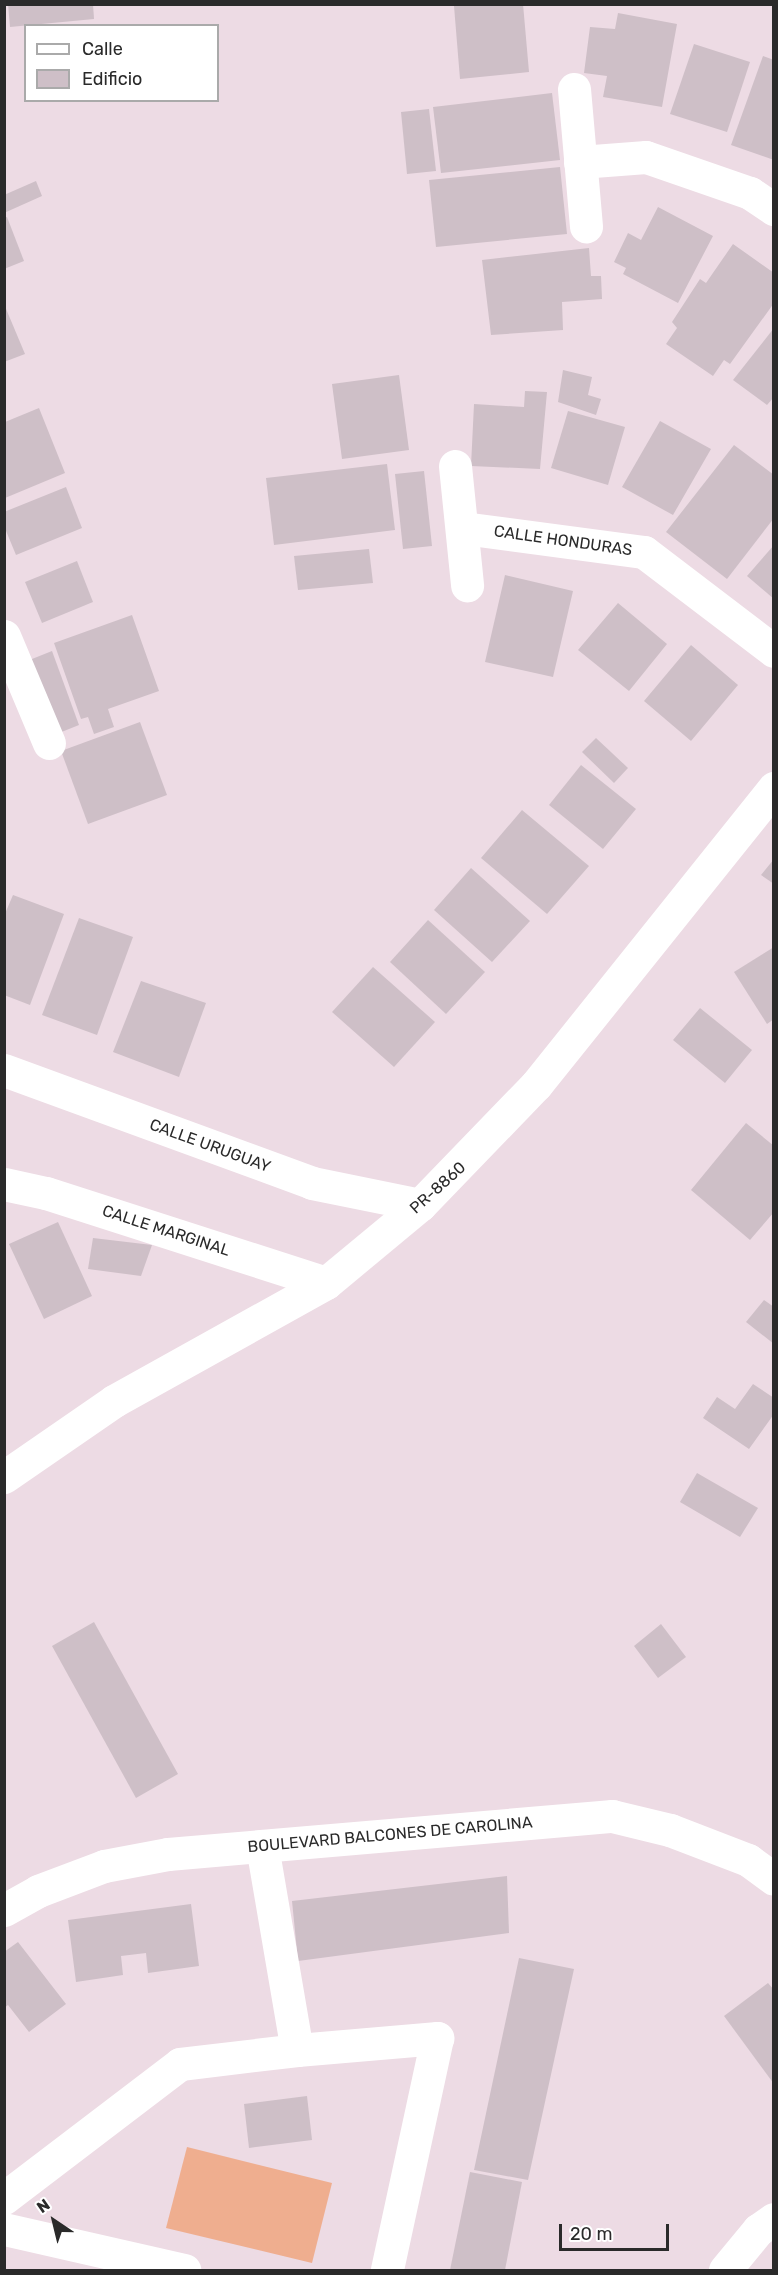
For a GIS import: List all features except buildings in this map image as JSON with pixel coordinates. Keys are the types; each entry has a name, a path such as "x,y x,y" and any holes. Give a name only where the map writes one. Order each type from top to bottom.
{"street":[{"path":"574,90 586,226"},
{"path":"580,162 646,158 750,193 774,209"},
{"path":"454,466 463,528 467,585"},
{"name":"CALLE HONDURAS","path":"463,528 644,552 774,651"},
{"path":"4,636 49,743"},
{"name":"PR-8860","path":"4,1477 114,1401 326,1283 420,1205 536,1085 774,788"},
{"name":"CALLE URUGUAY","path":"4,1070 312,1183 420,1205"},
{"name":"CALLE MARGINAL","path":"4,1184 46,1192 326,1283"},
{"name":"BOULEVARD BALCONES DE CAROLINA","path":"4,1910 38,1891 104,1866 168,1854 612,1816 670,1830 748,1860 774,1879"},
{"path":"262,1846 297,2050"},
{"path":"4,2198 180,2064 437,2037 387,2271"},
{"path":"725,2271 758,2230 774,2219"},
{"path":"4,2229 184,2271"}],"shaded area":[{"path":"187,2147 332,2183 312,2263 166,2228"}]}
